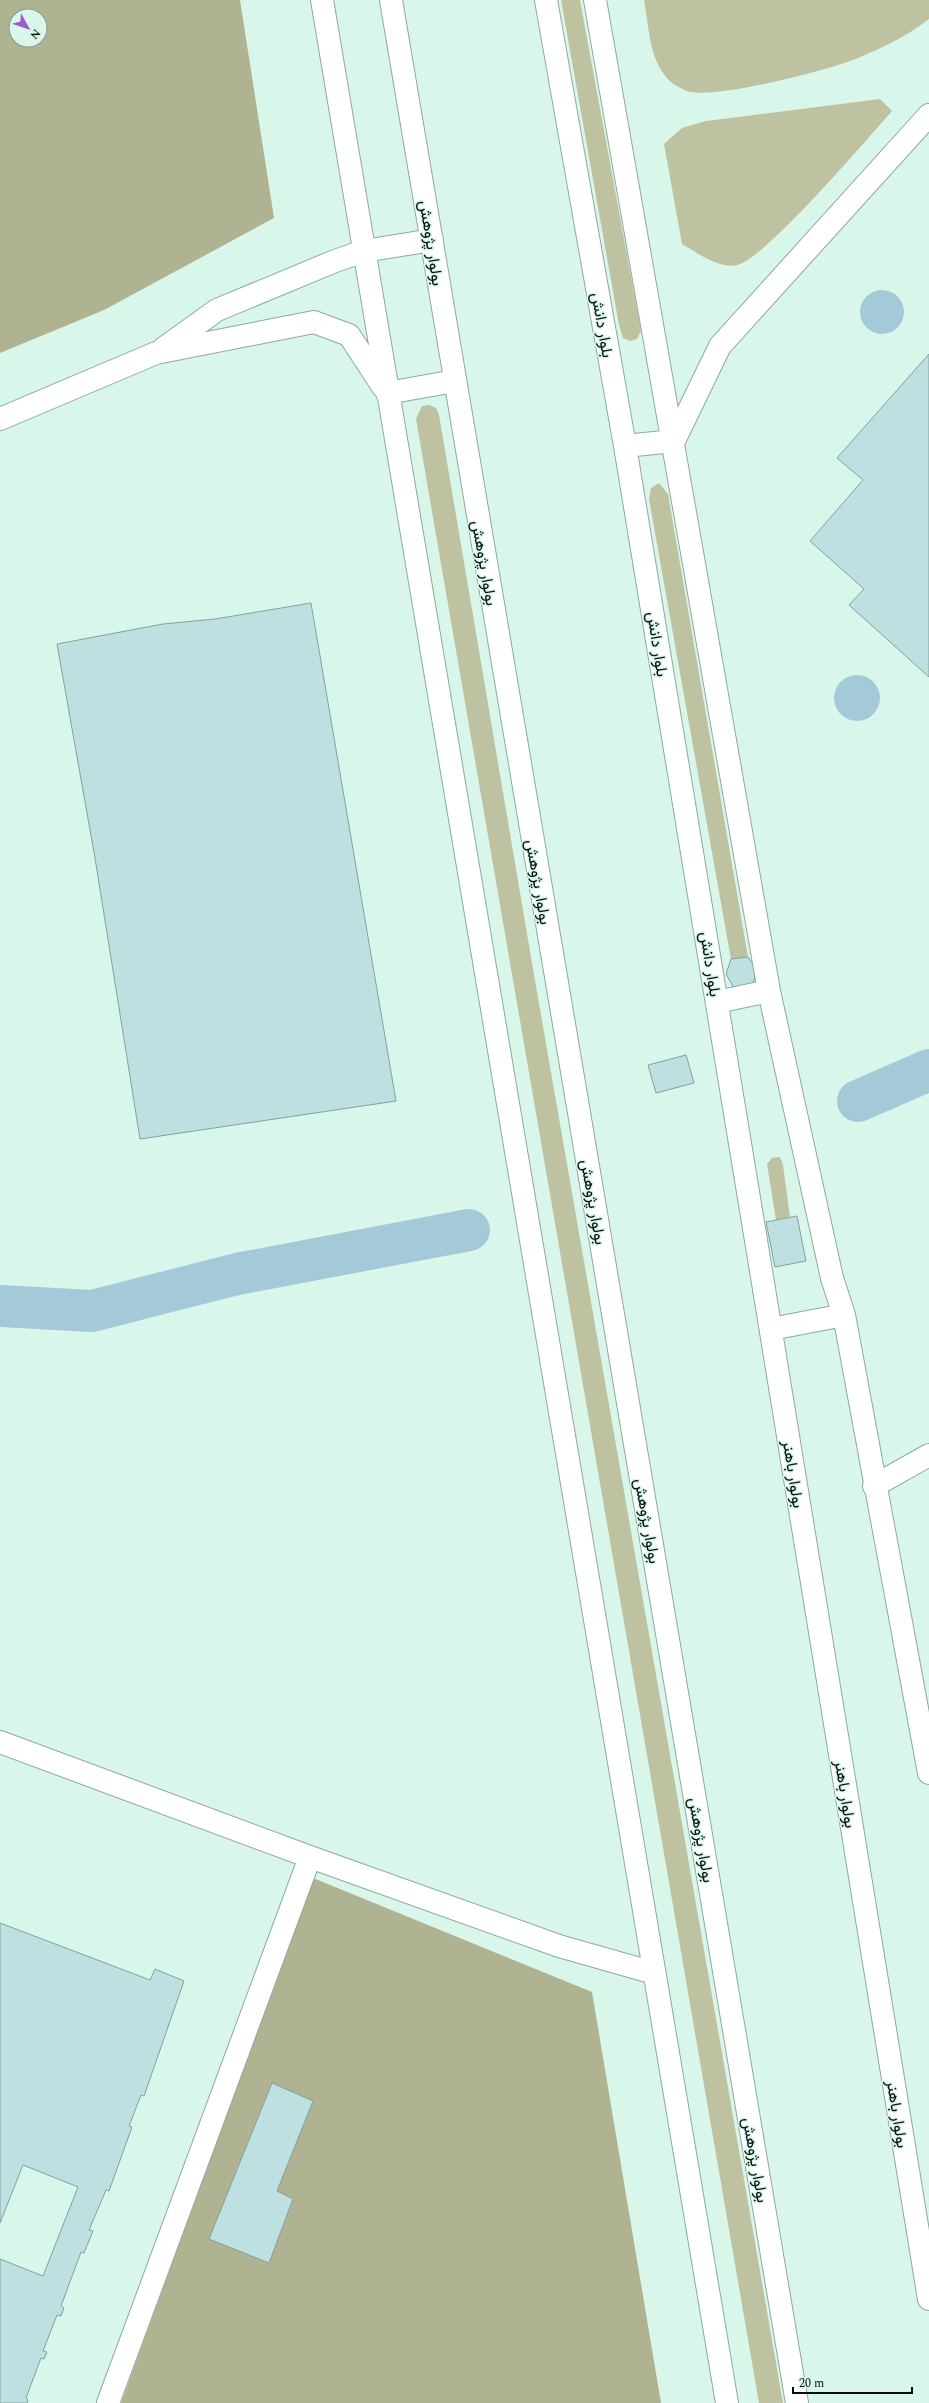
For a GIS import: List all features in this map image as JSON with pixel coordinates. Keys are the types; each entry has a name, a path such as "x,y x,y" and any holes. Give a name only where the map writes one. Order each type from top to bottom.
{"street":[{"path":"322,0 387,393 728,2403"},
{"name":"بولوار پژوهش","path":"391,0 797,2403"},
{"name":"بلوار دانش","path":"546,0 625,446 764,1289"},
{"path":"595,0 674,441 769,991 832,1278 844,1315 874,1486 929,1773"},
{"path":"674,441 720,346 929,115"},
{"path":"156,353 217,310 335,261 364,251 432,240"},
{"path":"0,419 156,353 314,322 349,335 387,393"},
{"path":"387,393 455,381"},
{"path":"625,446 674,441"},
{"path":"717,1002 769,991"},
{"name":"بولوار باهنر","path":"764,1289 929,2298"},
{"path":"771,1329 844,1315"},
{"path":"874,1486 929,1455"},
{"path":"0,1742 310,1857 559,1946 654,1973"},
{"path":"108,2403 310,1857"}],"green space":[{"path":"0,0 240,0 274,218 104,310 0,353"},
{"path":"561,0 580,0 641,331 637,339 630,341 623,338 619,325"},
{"path":"644,0 929,0 929,19 895,41 858,58 843,63 798,76 745,88 701,93 687,91 672,83 658,65 651,44"},
{"path":"880,99 892,111 816,196 770,242 751,258 737,265 723,265 708,259 682,244 664,144 682,128 706,121"},
{"path":"429,405 436,408 439,415 533,969 783,2403 759,2403 416,419 422,406"},
{"path":"659,483 668,494 748,957 731,959 649,499 651,488"},
{"path":"780,1157 783,1165 790,1217 776,1220 767,1164 772,1158"},
{"path":"313,1878 592,1992 661,2403 121,2403"}],"water":[{"path":"886,290 898,296 903,304 903,320 898,328 890,333 878,334 866,328 861,320 860,308 866,296 874,291"},
{"path":"857,675 870,679 876,685 880,698 876,711 870,717 857,721 844,717 838,711 834,698 838,685 844,679"}],"building":[{"path":"929,354 929,677 849,605 864,589 810,541 863,480 837,458"},
{"path":"311,603 396,1101 140,1139 95,858 57,644 163,624 215,619"},
{"path":"748,957 757,970 752,987 735,990 726,974 731,959"},
{"path":"686,1055 694,1083 656,1093 648,1065"},
{"path":"797,1216 806,1261 775,1267 766,1222"},
{"path":"0,1923 150,1980 155,1969 184,1981 144,2096 141,2095 129,2126 132,2127 109,2191 106,2190 89,2230 93,2231 84,2253 81,2252 61,2306 64,2308 61,2316 57,2315 43,2351 47,2352 44,2359 41,2358 26,2398 28,2400 27,2403 0,2403 0,2259 43,2276 78,2187 23,2165 0,2223"},
{"path":"272,2083 313,2101 277,2191 293,2199 269,2263 209,2239"}],"waterway":[{"path":"858,1101 929,1070"},
{"path":"0,1306 92,1311 237,1274 469,1230"}]}
